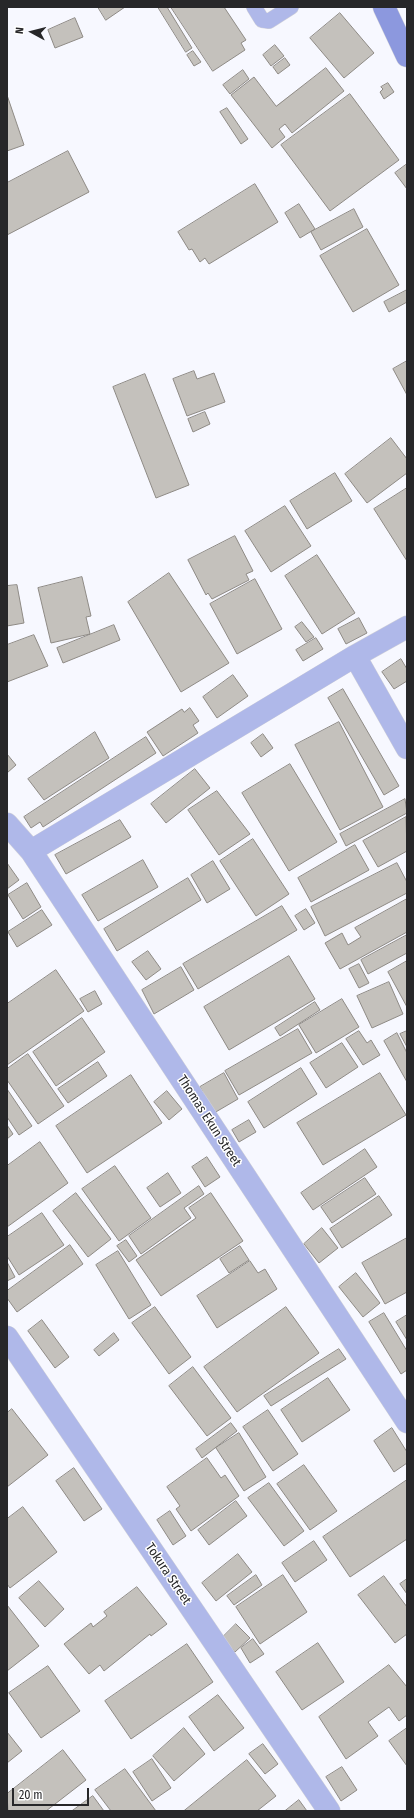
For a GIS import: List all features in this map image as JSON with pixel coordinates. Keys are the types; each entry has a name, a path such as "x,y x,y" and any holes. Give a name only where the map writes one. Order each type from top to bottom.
{"street":[{"path":"384,7 407,56"},
{"path":"31,851 355,656 407,627"},
{"path":"355,656 407,748"},
{"name":"Thomas Ekun Street","path":"7,824 31,851 407,1422"},
{"name":"Tokura Street","path":"7,1337 329,1811"}],"lane":[{"path":"254,7 262,20 269,21 291,7"}],"building":[{"path":"98,7 125,7 106,20"},
{"path":"158,7 167,7 192,48 186,52"},
{"path":"171,7 224,7 246,40 241,43 245,50 213,71"},
{"path":"340,13 374,53 344,78 310,38"},
{"path":"75,18 83,37 55,48 48,30"},
{"path":"275,45 284,56 271,66 263,55"},
{"path":"193,51 201,62 194,66 187,55"},
{"path":"285,58 290,65 278,74 273,67"},
{"path":"326,68 344,91 292,133 285,124 279,129 285,137 272,148 231,95 254,77 276,106"},
{"path":"243,70 249,79 230,94 223,85"},
{"path":"388,83 394,92 384,99 380,92 383,89 381,87"},
{"path":"350,94 399,160 330,211 281,145"},
{"path":"7,95 24,145 7,151"},
{"path":"227,108 248,139 241,144 220,112"},
{"path":"68,151 89,192 7,235 7,183"},
{"path":"407,164 407,189 395,173"},
{"path":"255,184 278,222 209,264 205,258 200,262 192,249 189,250 178,232"},
{"path":"299,204 315,229 300,238 285,213"},
{"path":"354,209 363,227 321,250 311,232"},
{"path":"367,229 399,285 353,312 320,256"},
{"path":"407,290 407,302 389,312 384,302"},
{"path":"407,361 407,395 393,369"},
{"path":"194,371 197,379 214,373 225,402 187,416 173,379"},
{"path":"145,374 189,485 156,498 113,387"},
{"path":"205,412 210,424 193,432 188,419"},
{"path":"391,438 407,459 407,473 367,503 345,474"},
{"path":"335,473 352,501 307,529 290,501"},
{"path":"407,488 407,561 374,509"},
{"path":"285,506 311,546 271,572 245,531"},
{"path":"235,536 253,571 246,574 249,580 212,599 208,593 206,595 188,560"},
{"path":"317,555 355,613 322,634 285,576"},
{"path":"169,573 229,663 181,692 128,602"},
{"path":"82,577 91,616 86,617 90,634 51,643 38,588"},
{"path":"255,579 282,629 237,654 210,604"},
{"path":"17,585 24,623 7,626 7,586"},
{"path":"359,618 367,633 346,644 338,629"},
{"path":"302,622 314,637 306,642 295,627"},
{"path":"114,625 120,640 63,663 57,648"},
{"path":"34,635 48,666 7,682 7,645"},
{"path":"316,638 323,649 303,661 296,650"},
{"path":"401,659 407,669 407,681 394,689 382,672"},
{"path":"233,675 248,696 217,718 203,697"},
{"path":"343,689 399,786 384,795 328,698"},
{"path":"190,708 199,721 193,725 198,733 163,756 147,732 182,709 184,712"},
{"path":"339,722 383,807 340,830 295,745"},
{"path":"95,732 109,758 44,800 28,779"},
{"path":"263,734 273,748 261,757 251,743"},
{"path":"146,737 156,753 43,827 40,822 31,828 24,817"},
{"path":"7,754 16,765 7,773"},
{"path":"290,764 337,842 289,871 242,793"},
{"path":"195,769 210,788 166,823 151,804"},
{"path":"217,791 250,834 219,855 188,810"},
{"path":"405,799 407,813 346,846 340,834"},
{"path":"406,817 407,851 378,867 363,841"},
{"path":"120,820 131,837 66,874 55,855"},
{"path":"253,839 289,894 256,916 220,861"},
{"path":"355,845 369,870 311,902 298,878"},
{"path":"143,860 158,887 98,921 82,895"},
{"path":"213,861 230,889 207,903 191,875"},
{"path":"7,863 19,880 7,889"},
{"path":"397,863 407,882 407,893 325,936 311,907"},
{"path":"188,878 201,900 117,951 104,929"},
{"path":"27,883 41,907 23,919 8,895"},
{"path":"407,899 407,932 340,969 325,943 342,933 348,945 361,937 355,928"},
{"path":"282,906 297,930 198,989 183,964"},
{"path":"306,909 315,923 304,930 295,916"},
{"path":"42,910 52,925 17,947 8,932"},
{"path":"407,935 407,953 368,974 361,960"},
{"path":"148,951 161,969 146,980 132,962"},
{"path":"289,956 315,999 229,1050 204,1007"},
{"path":"407,961 407,1007 388,972"},
{"path":"359,964 369,983 359,988 349,969"},
{"path":"181,967 194,990 154,1014 142,990"},
{"path":"56,970 84,1011 7,1065 7,1004"},
{"path":"389,982 403,1014 372,1028 357,996"},
{"path":"95,991 102,1004 88,1012 80,999"},
{"path":"342,999 359,1027 316,1053 299,1025"},
{"path":"315,1002 320,1010 280,1036 275,1028"},
{"path":"82,1018 105,1052 56,1086 33,1052"},
{"path":"298,1029 312,1053 239,1095 225,1071"},
{"path":"359,1031 367,1043 371,1040 380,1055 363,1065 346,1039"},
{"path":"407,1031 407,1047 400,1034"},
{"path":"397,1033 407,1053 407,1082 384,1041"},
{"path":"342,1043 358,1067 326,1088 310,1063"},
{"path":"28,1054 64,1106 38,1124 7,1080 7,1069"},
{"path":"98,1062 107,1076 68,1103 58,1089"},
{"path":"301,1068 317,1094 264,1128 248,1102"},
{"path":"224,1073 238,1099 214,1113 200,1087"},
{"path":"380,1073 406,1115 323,1165 297,1123"},
{"path":"131,1075 162,1123 87,1173 56,1126"},
{"path":"7,1089 32,1126 19,1135 7,1117"},
{"path":"167,1091 182,1109 169,1120 154,1102"},
{"path":"249,1120 256,1132 239,1142 232,1130"},
{"path":"7,1125 13,1134 7,1139"},
{"path":"40,1142 68,1183 7,1227 7,1166"},
{"path":"365,1149 377,1167 313,1210 301,1193"},
{"path":"207,1157 220,1177 205,1187 192,1167"},
{"path":"115,1166 151,1218 119,1241 82,1189"},
{"path":"168,1173 181,1193 160,1207 147,1188"},
{"path":"365,1178 376,1194 332,1223 321,1207"},
{"path":"199,1186 204,1194 184,1208 191,1218 141,1254 129,1236"},
{"path":"76,1193 111,1239 88,1257 53,1211"},
{"path":"211,1193 243,1241 161,1296 136,1260 196,1218 189,1208"},
{"path":"379,1196 392,1215 342,1248 330,1229"},
{"path":"42,1213 64,1245 19,1275 7,1256 7,1237"},
{"path":"322,1228 338,1248 319,1263 304,1244"},
{"path":"407,1238 407,1292 385,1304 362,1263"},
{"path":"126,1240 137,1256 129,1262 117,1246"},
{"path":"70,1245 83,1264 17,1312 7,1298 7,1291"},
{"path":"240,1246 249,1260 229,1273 220,1259"},
{"path":"118,1251 151,1305 129,1319 96,1265"},
{"path":"250,1261 258,1273 265,1269 277,1289 217,1328 197,1296"},
{"path":"7,1262 15,1277 7,1281"},
{"path":"356,1273 380,1303 363,1317 339,1287"},
{"path":"155,1307 191,1357 169,1374 132,1323"},
{"path":"286,1307 319,1353 237,1412 204,1367"},
{"path":"384,1313 407,1351 407,1370 401,1374 369,1322"},
{"path":"407,1315 407,1340 396,1322"},
{"path":"42,1320 69,1357 55,1368 28,1331"},
{"path":"114,1333 119,1340 99,1356 94,1350"},
{"path":"339,1349 346,1359 271,1406 264,1396"},
{"path":"193,1367 231,1418 207,1436 169,1386"},
{"path":"328,1378 350,1410 302,1442 281,1410"},
{"path":"12,1409 48,1455 7,1487 7,1413"},
{"path":"268,1410 298,1454 273,1471 243,1427"},
{"path":"231,1423 237,1431 202,1458 196,1449"},
{"path":"392,1428 407,1452 407,1463 394,1472 374,1441"},
{"path":"239,1433 266,1477 244,1491 216,1448"},
{"path":"207,1458 221,1478 225,1475 239,1496 191,1531 176,1509 180,1506 167,1487"},
{"path":"304,1465 337,1511 310,1530 277,1484"},
{"path":"74,1468 102,1509 84,1521 56,1481"},
{"path":"407,1480 407,1539 350,1577 323,1537"},
{"path":"269,1483 304,1531 284,1546 248,1498"},
{"path":"236,1501 247,1516 209,1545 198,1530"},
{"path":"23,1507 57,1552 10,1588 7,1584 7,1519"},
{"path":"170,1511 186,1536 173,1545 157,1520"},
{"path":"314,1541 327,1560 295,1582 282,1563"},
{"path":"238,1554 252,1572 216,1601 202,1583"},
{"path":"256,1575 262,1585 234,1605 227,1596"},
{"path":"283,1575 307,1612 260,1644 236,1607"},
{"path":"384,1576 407,1607 407,1634 395,1643 358,1595"},
{"path":"407,1579 407,1594 400,1584"},
{"path":"39,1581 64,1609 45,1627 19,1598"},
{"path":"137,1587 167,1624 151,1636 150,1634 104,1671 100,1665 89,1674 64,1644 91,1623 93,1627 107,1616 104,1612"},
{"path":"7,1605 39,1646 7,1671"},
{"path":"236,1624 250,1638 235,1652 222,1638"},
{"path":"253,1639 264,1654 250,1663 241,1648"},
{"path":"318,1643 344,1682 302,1710 276,1672"},
{"path":"187,1644 213,1682 131,1739 105,1701"},
{"path":"389,1665 407,1687 407,1715 399,1721 389,1707 368,1722 378,1736 346,1759 319,1717"},
{"path":"48,1666 80,1711 41,1738 9,1693"},
{"path":"218,1695 244,1728 214,1751 189,1717"},
{"path":"184,1728 205,1754 174,1781 153,1756"},
{"path":"407,1728 407,1766 389,1741"},
{"path":"7,1732 22,1751 7,1763"},
{"path":"263,1744 278,1764 265,1774 249,1754"},
{"path":"63,1750 86,1780 46,1811 8,1811 7,1794"},
{"path":"152,1759 171,1788 152,1801 133,1772"},
{"path":"247,1760 276,1796 257,1811 184,1811"},
{"path":"342,1767 357,1790 341,1801 326,1777"},
{"path":"125,1769 156,1811 111,1811 95,1790"},
{"path":"93,1796 104,1811 72,1811"},
{"path":"299,1800 307,1811 285,1811"}]}
